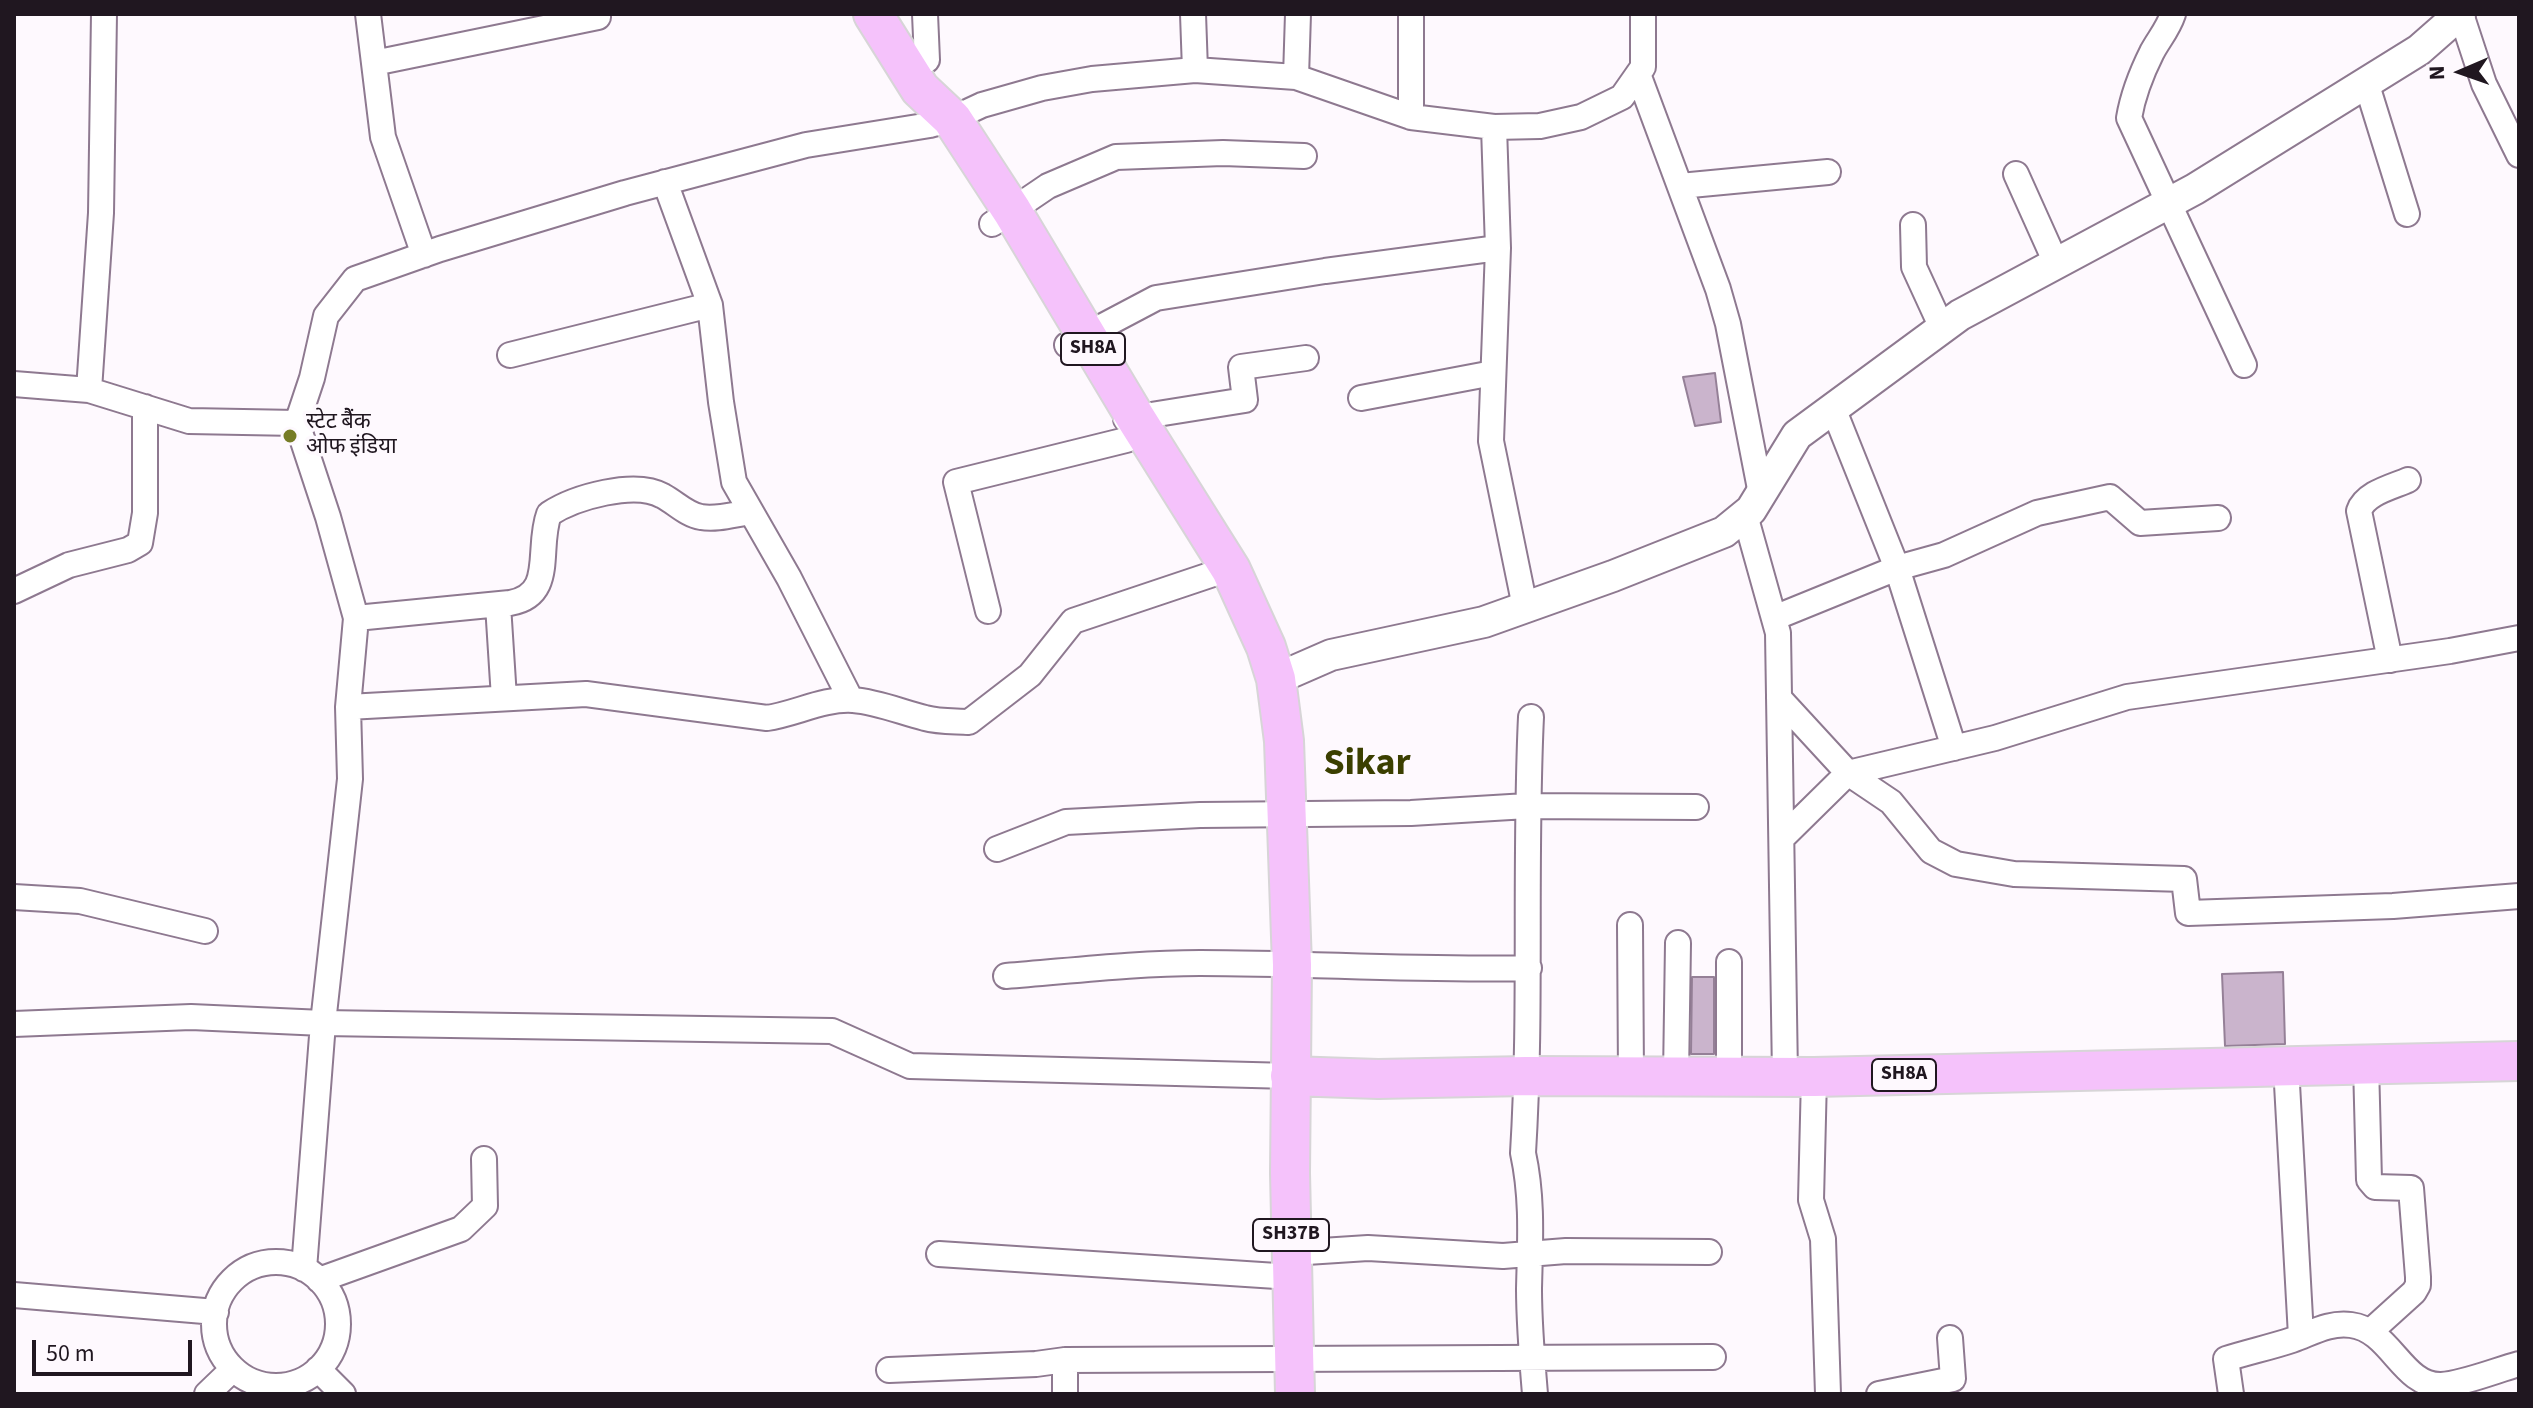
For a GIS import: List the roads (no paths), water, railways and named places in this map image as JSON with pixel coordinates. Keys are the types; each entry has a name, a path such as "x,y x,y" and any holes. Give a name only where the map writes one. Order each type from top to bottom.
{"main road":[{"name":"SH8A","path":"873,14 923,74 941,122 1002,218 1213,574 1252,621"},
{"name":"SH8A","path":"1125,426 1231,570 1266,647 1276,679 1284,741 1292,965 1290,1076 1378,1079 1799,1076 2519,1061"},
{"name":"SH37B","path":"1290,1076 1295,1376"}],"street":[{"path":"89,390 101,213 104,14"},
{"path":"368,14 383,137 424,255"},
{"path":"923,74 925,14"},
{"path":"1193,14 1195,70"},
{"path":"1296,77 1298,14"},
{"path":"1411,14 1411,117"},
{"path":"312,1274 323,1023 350,779 348,707 356,618 328,517 297,423 312,378 326,316 355,279 665,182 806,145 941,122 982,105 1042,88 1092,79 1195,70 1296,77 1411,117 1494,127 1540,126 1581,117 1622,97 1643,67 1643,14"},
{"path":"2173,14 2134,91 2129,118 2244,365"},
{"path":"1276,679 1331,655 1484,622 1724,532 1753,505 1797,435 1960,315 2170,202 2419,50 2461,14 2484,84 2519,155"},
{"path":"374,63 598,17"},
{"path":"1638,74 1705,251 1728,324 1753,505 1778,633 1782,838 1811,1200 1823,1239 1828,1394"},
{"path":"2366,82 2407,214"},
{"path":"1494,127 1498,248 1491,441 1525,607"},
{"path":"1002,218 1048,186 1116,157 1223,153 1304,156"},
{"path":"1680,186 1828,172"},
{"path":"2016,174 2056,263"},
{"path":"665,182 710,305 734,482 789,578 851,700"},
{"path":"1913,225 1914,267 1942,328"},
{"path":"1076,341 1156,298 1498,248"},
{"path":"510,355 710,305"},
{"path":"988,611 956,482 1125,426 1245,400 1241,367 1306,358"},
{"path":"1361,398 1493,373"},
{"path":"14,384 89,390 189,421 297,423"},
{"path":"14,591 69,565 128,550 140,543 145,513 145,407"},
{"path":"1833,408 1897,568 1954,748"},
{"path":"2390,660 2359,511 2362,502 2408,480"},
{"path":"356,618 521,601 534,593 539,584 549,514 618,490 649,490 703,518 751,512"},
{"path":"1774,618 1897,568 1944,555 2037,513 2096,498 2110,497 2140,523 2218,518"},
{"path":"348,707 586,694 767,718 828,702 851,700 893,707 928,719 969,722 1030,675 1073,621 1213,574"},
{"path":"498,605 504,698"},
{"path":"1782,838 1848,773 1954,748 2127,697 2390,660 2519,638"},
{"path":"1779,698 1848,773 1891,802 1931,851 1956,864 2014,874 2184,879 2188,913 2393,906 2519,896"},
{"path":"1531,717 1527,806 1529,968 1523,1153 1530,1184 1532,1252 1529,1290 1535,1394"},
{"path":"997,849 1066,822 1200,815 1411,813 1527,806 1696,807"},
{"path":"14,897 80,901 205,931"},
{"path":"1630,925 1631,1076"},
{"path":"1676,1076 1678,943"},
{"path":"1729,962 1729,1075"},
{"path":"1006,976 1199,963 1449,970 1529,968"},
{"path":"14,1024 191,1017 323,1023 832,1031 910,1066 1290,1076"},
{"path":"2366,1064 2369,1180 2375,1187 2411,1188 2418,1277 2414,1292 2372,1330"},
{"path":"2286,1066 2301,1336"},
{"path":"312,1274 461,1229 485,1206 484,1159"},
{"path":"939,1254 1292,1265 1368,1248 1503,1256 1532,1252 1709,1252"},
{"path":"305,1381 327,1360 336,1340 338,1319 332,1298 312,1274 285,1263 266,1263 247,1269 231,1281 220,1297 215,1335 221,1354 233,1369 251,1381 271,1386 305,1381 343,1394"},
{"path":"14,1295 216,1312"},
{"path":"2231,1394 2226,1359 2329,1325 2351,1325 2372,1330 2412,1373 2426,1383 2442,1385 2519,1364"},
{"path":"1879,1394 1953,1379 1950,1338"},
{"path":"889,1370 1065,1360 1295,1376 1532,1358 1713,1357"},
{"path":"1065,1360 1065,1394"},
{"path":"207,1394 233,1369"}],"place":[{"name":"स्टेट बेैंक ओफ इंडिया","path":"290,436"}],"district":[{"name":"Sikar","path":"1367,766"}]}
